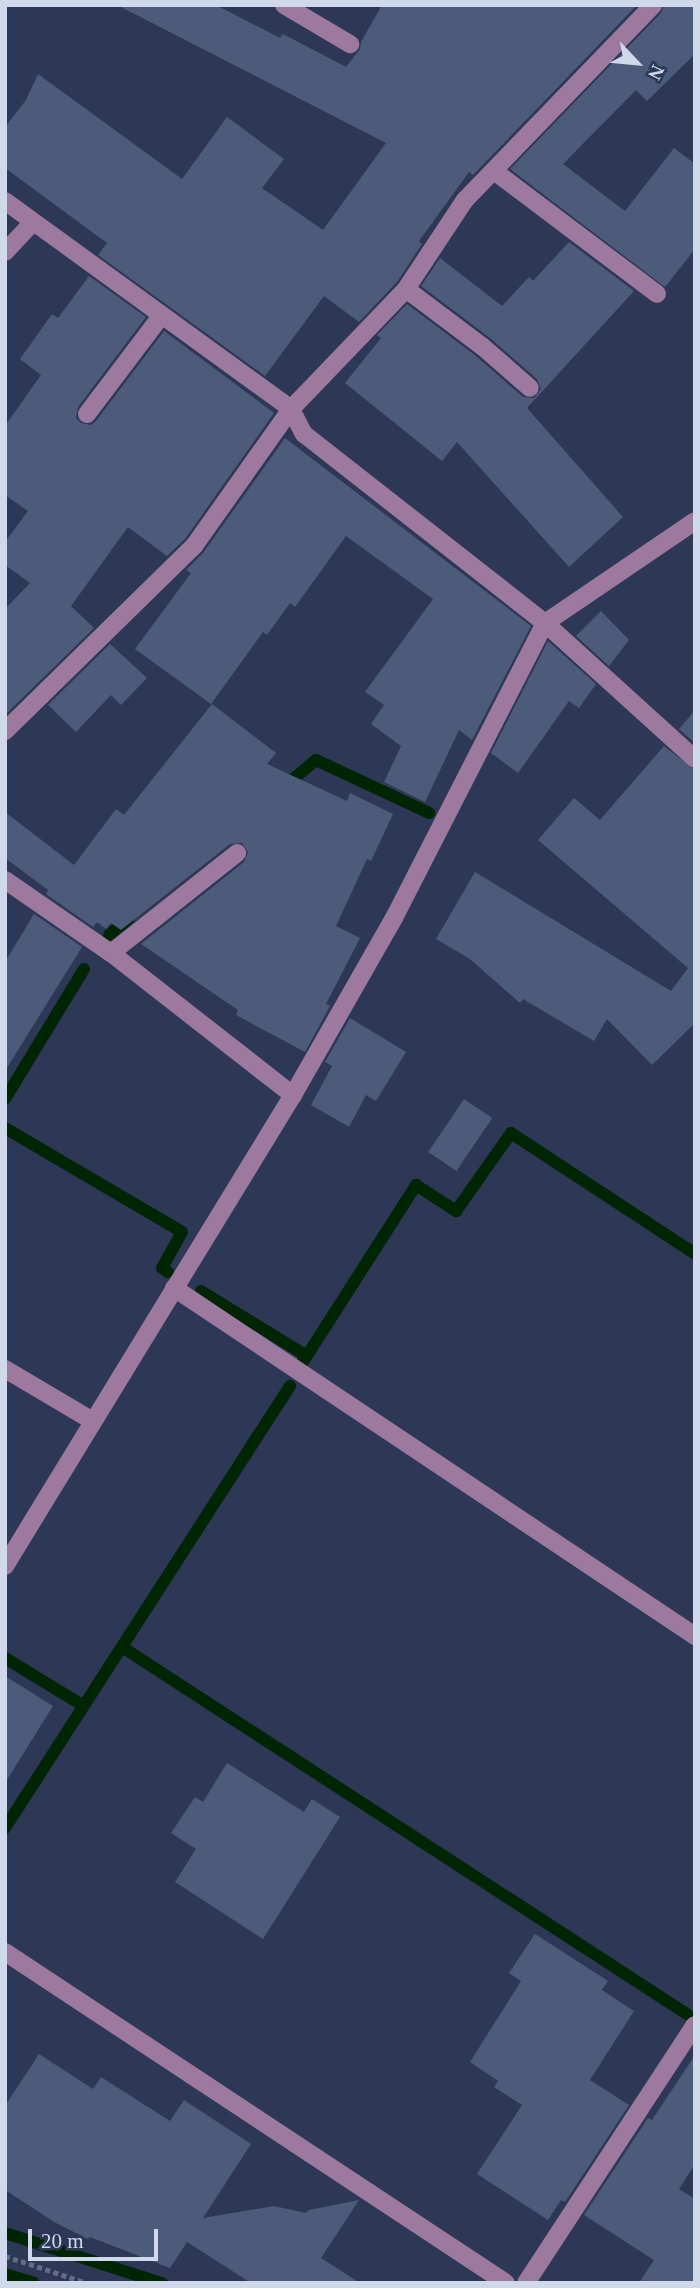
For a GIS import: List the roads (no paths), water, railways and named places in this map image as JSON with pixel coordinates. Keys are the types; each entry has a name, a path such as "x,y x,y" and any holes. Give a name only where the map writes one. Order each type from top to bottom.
{"street":[{"path":"284,5 350,44"},
{"path":"5,731 194,545 291,409 407,289 465,200 653,5"},
{"path":"494,171 657,294"},
{"path":"5,201 291,409 304,434 545,623 695,759"},
{"path":"5,252 33,222"},
{"path":"407,289 483,346 530,388"},
{"path":"87,414 161,316"},
{"path":"5,1566 293,1095 394,919 545,623 695,521"},
{"path":"111,953 237,853"},
{"path":"5,880 111,953 293,1095"},
{"path":"174,1288 695,1636"},
{"path":"5,1369 93,1421"},
{"path":"5,1952 506,2283"},
{"path":"526,2283 695,2025"}],"waterway":[{"path":"284,787 316,760 429,813"},
{"path":"109,935 128,919"},
{"path":"5,1099 84,969"},
{"path":"5,1128 182,1232 162,1268 168,1272"},
{"path":"301,1365 416,1185 456,1211 511,1133 695,1254"},
{"path":"201,1291 307,1356"},
{"path":"5,1828 290,1386"},
{"path":"122,1647 687,2014"},
{"path":"5,1658 84,1706"},
{"path":"5,2233 162,2283"},
{"path":"5,2274 34,2283"}]}
